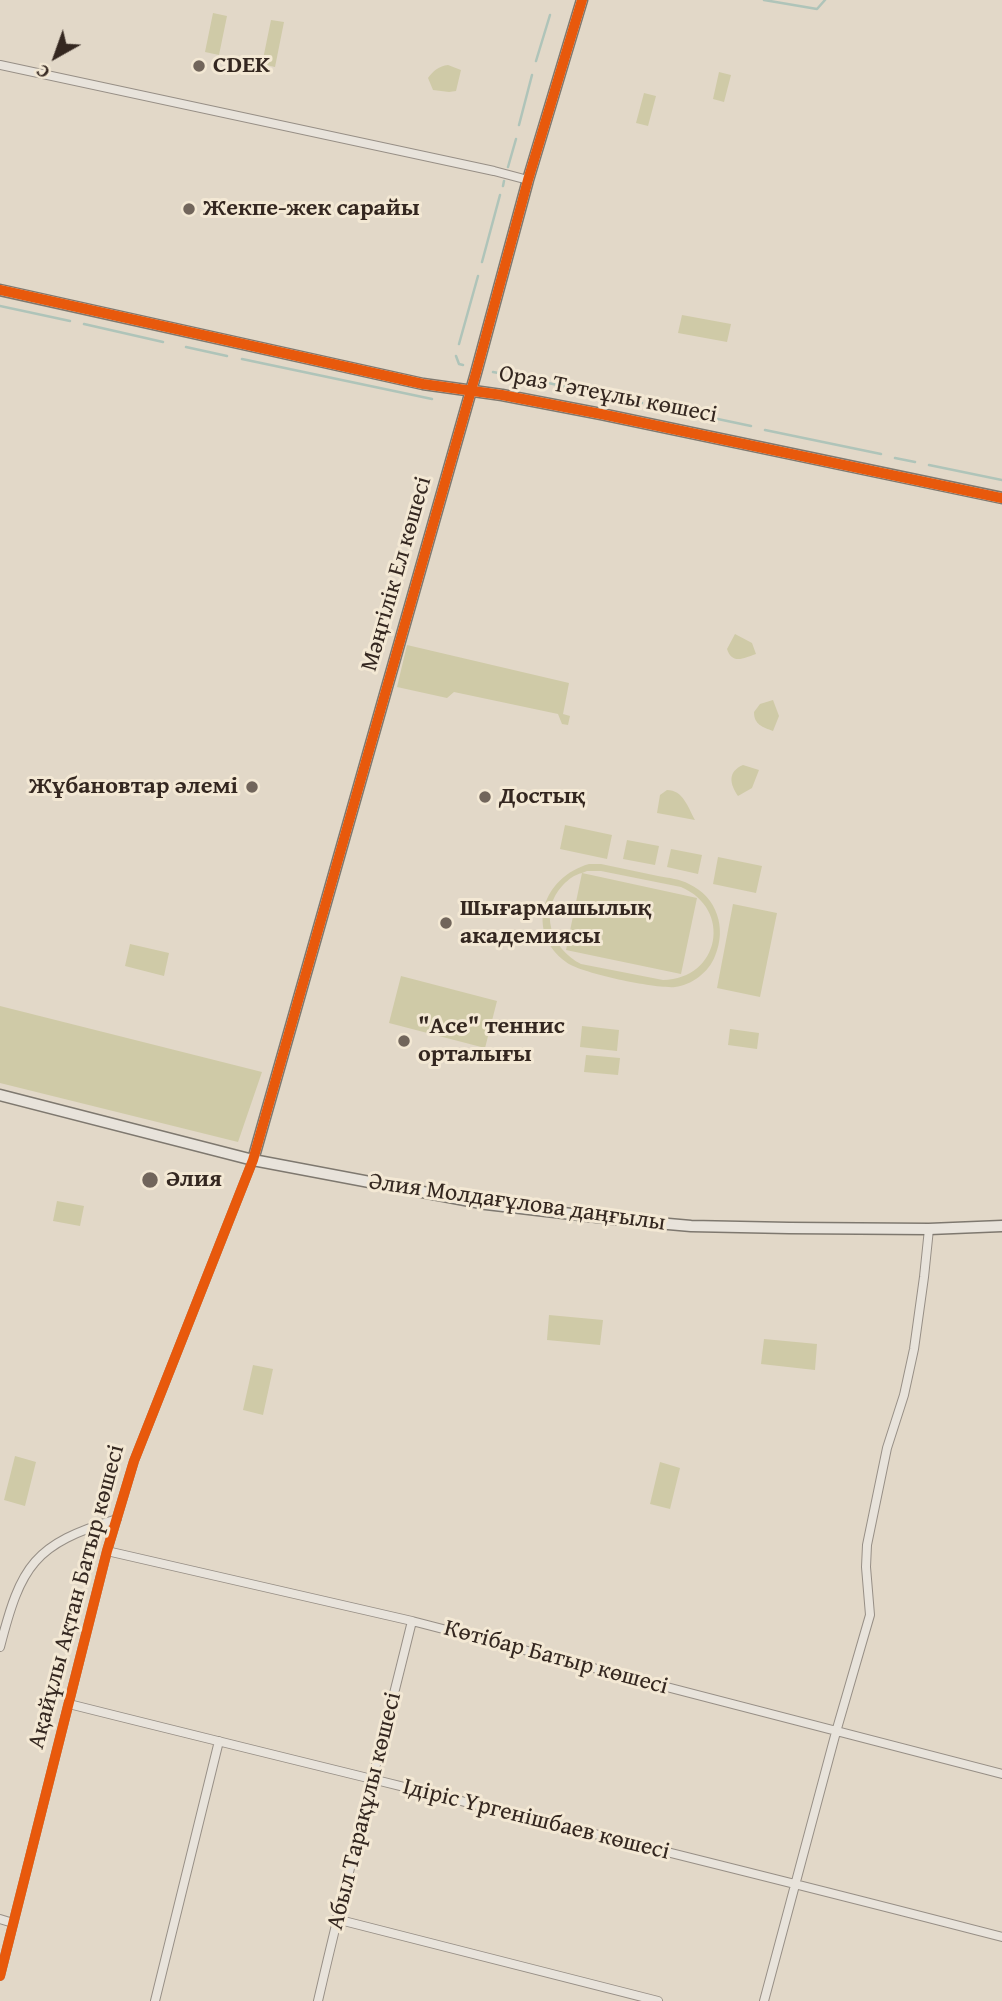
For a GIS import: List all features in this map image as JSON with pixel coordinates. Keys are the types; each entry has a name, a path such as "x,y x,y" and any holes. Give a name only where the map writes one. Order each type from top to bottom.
{"street":[{"name":"Мәңгілік Ел көшесі","path":"253,1160 528,180 582,0"},
{"path":"0,65 528,180"},
{"name":"Ораз Тәтеұлы көшесі","path":"0,290 423,384 601,414 1002,498"},
{"name":"Әлия Молдағұлова даңғылы","path":"0,1095 253,1160 486,1204 623,1220 719,1226 929,1229 1002,1226"},
{"name":"Ақайұлы Ақтан Батыр көшесі","path":"0,1976 107,1551 141,1440 253,1160"},
{"path":"764,2001 870,1615 867,1545 887,1448 904,1395 914,1349 929,1229"},
{"path":"0,1647 16,1591 40,1556 65,1538 117,1519"},
{"name":"Көтібар Батыр көшесі","path":"107,1551 412,1621 1002,1774"},
{"name":"Абыл Тарақұлы көшесі","path":"318,2001 336,1919 412,1621"},
{"name":"Ідіріс Үргенішбаев көшесі","path":"69,1704 796,1883 1002,1937"},
{"path":"155,2001 219,1741"},
{"path":"0,1919 13,1923"},
{"path":"336,1919 657,2001"}],"shaded area":[{"path":"213,13 227,16 219,55 205,52"},
{"path":"271,20 284,22 275,67 262,64"},
{"path":"448,65 461,70 456,91 433,90 428,78 436,69"},
{"path":"719,72 731,75 724,102 713,99"},
{"path":"644,93 656,96 648,126 636,123"},
{"path":"682,315 731,324 727,342 678,333"},
{"path":"735,634 752,643 756,654 739,659 732,657 727,649"},
{"path":"407,645 569,683 563,714 570,716 568,725 562,724 558,714 454,692 447,698 397,687"},
{"path":"773,700 779,716 773,731 757,723 754,712 760,704"},
{"path":"743,765 759,770 752,788 738,796 733,787 732,775"},
{"path":"667,790 681,796 695,820 657,813 660,795"},
{"path":"565,825 612,835 607,859 560,849"},
{"path":"627,840 659,846 655,865 623,859"},
{"path":"671,849 702,855 698,874 667,867"},
{"path":"718,857 762,866 756,893 713,884"},
{"path":"589,864 601,864 686,882 699,890 713,905 719,924 718,945 709,967 688,984 666,987 601,975 566,962 553,949 545,935 544,906 560,880","holes":["587,871 601,871 681,887 697,897 708,911 713,926 713,941 707,956 697,968 682,977 663,980 581,964 571,957 562,949 551,929 551,906 563,885 574,876"]},
{"path":"582,873 697,898 681,974 566,950"},
{"path":"733,904 777,913 760,997 717,988"},
{"path":"130,944 169,953 164,976 125,966"},
{"path":"401,976 497,1001 485,1048 389,1023"},
{"path":"0,1006 262,1072 238,1142 0,1083"},
{"path":"582,1026 619,1030 617,1051 580,1047"},
{"path":"730,1029 759,1033 757,1049 728,1045"},
{"path":"586,1055 620,1058 618,1075 584,1072"},
{"path":"57,1201 84,1206 80,1226 53,1221"},
{"path":"549,1315 603,1320 600,1345 547,1340"},
{"path":"764,1339 817,1344 815,1370 761,1364"},
{"path":"253,1365 273,1369 263,1415 243,1410"},
{"path":"15,1456 36,1462 25,1506 4,1500"},
{"path":"660,1462 680,1468 670,1509 650,1504"}],"waterway":[{"path":"764,0 817,9 825,0"},
{"path":"536,61 550,15"},
{"path":"519,125 532,75"},
{"path":"508,167 516,139"},
{"path":"503,186 504,181"},
{"path":"482,262 500,195"},
{"path":"459,344 478,276"},
{"path":"0,306 70,321"},
{"path":"84,324 163,342"},
{"path":"186,347 227,356"},
{"path":"456,356 459,364 463,365"},
{"path":"242,359 432,399"},
{"path":"493,372 504,374"},
{"path":"520,377 642,403"},
{"path":"656,406 751,426"},
{"path":"765,430 881,454"},
{"path":"895,458 915,462"},
{"path":"929,465 1002,480"}],"cycle path":[{"path":"0,1976 107,1551 134,1461 253,1160 528,180 582,0"},
{"path":"0,290 423,384 502,395 601,414 1002,498"}],"place":[{"name":"CDEK","path":"199,66"},
{"name":"Жекпе-жек сарайы","path":"189,209"},
{"name":"Жұбановтар әлемі","path":"252,787"},
{"name":"Достық","path":"485,797"},
{"name":"Шығармашылық академиясы","path":"446,923"},
{"name":"\"Ace\" теннис орталығы","path":"404,1041"},
{"name":"Әлия","path":"150,1180"}]}
